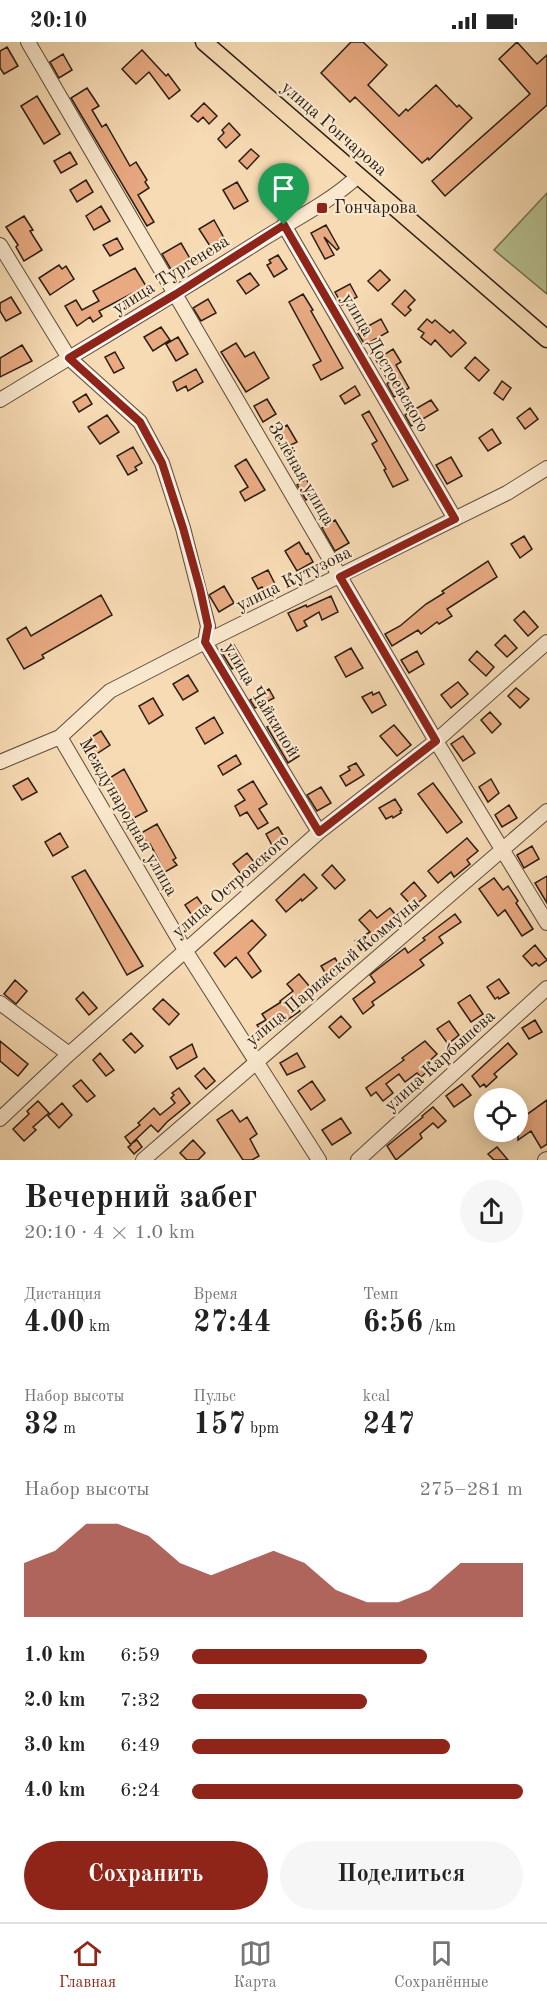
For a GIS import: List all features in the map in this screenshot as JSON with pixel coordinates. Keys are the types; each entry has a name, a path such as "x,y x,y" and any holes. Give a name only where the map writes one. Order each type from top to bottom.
{"main road":[{"name":"улица Гончарова","path":"204,42 547,339"}],"street":[{"name":"Зелёная улица","path":"28,42 436,741 547,923"},
{"name":"улица Тургенева","path":"0,400 341,191 358,176"},
{"name":"улица Достоевского","path":"284,225 455,519"},
{"name":"улица Чайкиной","path":"0,245 69,358 140,422 162,463 183,528 208,626 205,642 319,832"},
{"name":"улица Кутузова","path":"0,762 60,737 110,691 507,493 547,468"},
{"name":"улица Островского","path":"0,1119 69,1054 319,832 436,741 547,642"},
{"name":"Международная улица","path":"60,737 185,950 319,1160"},
{"name":"улица Парижской Коммуны","path":"143,1160 547,811"},
{"name":"улица Карбышева","path":"358,1160 547,988"},
{"path":"0,1003 69,1054"}],"green space":[{"path":"547,193 547,294 494,250"}],"building":[{"path":"351,42 363,42 387,65 368,85 399,116 406,109 408,111 436,85 457,107 459,105 472,118 429,160 428,158 422,163 355,97 350,102 321,73"},
{"path":"517,42 537,64 547,55 547,105 445,196 432,181 530,94 499,59"},
{"path":"7,47 18,66 4,74 0,68 0,51"},
{"path":"142,50 166,76 168,74 180,90 169,99 149,72 136,84 122,69"},
{"path":"63,54 72,70 59,78 50,62"},
{"path":"87,88 99,106 92,110 102,127 106,124 130,166 136,162 147,180 145,182 149,188 138,195 154,222 147,226 71,98"},
{"path":"37,96 60,134 44,144 21,106"},
{"path":"204,103 217,116 209,124 203,117 198,122 191,116"},
{"path":"229,123 240,135 226,148 218,139 224,133 222,130"},
{"path":"251,149 259,156 247,169 239,161"},
{"path":"70,152 77,164 61,173 54,161"},
{"path":"86,180 93,192 77,202 70,190"},
{"path":"283,181 295,195 281,207 269,193"},
{"path":"237,182 248,201 234,209 223,190"},
{"path":"101,206 110,221 94,230 86,216"},
{"path":"24,216 42,250 24,261 16,247 18,245 6,227"},
{"path":"214,220 224,238 210,246 199,229"},
{"path":"326,225 339,248 337,250 324,237 334,255 325,259 311,233"},
{"path":"117,238 123,249 110,256 103,245"},
{"path":"181,243 192,262 173,273 162,254"},
{"path":"278,255 287,269 274,277 267,265 271,263 269,260"},
{"path":"59,265 62,269 66,266 74,279 50,295 39,278"},
{"path":"135,268 146,286 99,311 102,316 93,322 90,317 77,326 65,306 76,300 82,310 99,301 93,291"},
{"path":"380,270 390,280 378,291 368,281"},
{"path":"250,273 259,285 246,294 237,281"},
{"path":"350,284 357,297 342,305 335,292"},
{"path":"405,290 415,300 408,307 411,310 405,316 392,304"},
{"path":"303,294 343,368 321,380 313,365 321,361 289,302"},
{"path":"11,297 21,313 6,321 0,311 0,303"},
{"path":"208,299 216,313 201,321 193,308"},
{"path":"381,319 388,332 365,345 357,332"},
{"path":"427,319 432,323 435,320 450,333 453,330 466,343 451,357 435,340 431,345 421,337 424,333 418,329"},
{"path":"161,327 170,340 153,351 144,337"},
{"path":"178,337 188,354 176,361 166,344"},
{"path":"236,343 245,357 254,352 269,378 246,392 221,352"},
{"path":"22,345 32,361 0,377 0,358"},
{"path":"393,349 401,362 396,365 409,388 394,397 387,384 389,382 376,360"},
{"path":"115,352 124,368 114,373 105,357"},
{"path":"475,357 489,370 479,381 465,368"},
{"path":"196,369 203,382 188,391 186,386 177,391 173,382"},
{"path":"502,381 511,388 503,400 494,393"},
{"path":"355,386 360,395 345,404 340,396"},
{"path":"86,394 92,404 79,412 73,402"},
{"path":"267,399 276,414 263,422 254,406"},
{"path":"431,400 438,410 411,426 405,415"},
{"path":"530,408 538,419 525,429 517,418"},
{"path":"369,411 408,480 393,487 372,444 377,441 362,415"},
{"path":"107,415 119,432 100,444 88,427"},
{"path":"287,425 297,442 287,447 278,431"},
{"path":"492,429 501,443 488,451 479,438"},
{"path":"133,447 142,463 135,467 137,470 128,475 117,456"},
{"path":"451,457 462,476 447,484 436,465"},
{"path":"246,459 265,490 245,501 240,492 248,487 235,466"},
{"path":"306,479 315,495 306,500 297,485"},
{"path":"335,520 349,543 335,551 322,528"},
{"path":"524,536 532,549 520,558 511,544"},
{"path":"299,542 313,562 297,571 285,551"},
{"path":"488,561 497,577 447,609 452,616 439,624 437,622 421,634 418,630 392,646 385,634 400,626 426,604 444,593 442,591"},
{"path":"268,570 276,586 265,592 262,587 258,589 252,578"},
{"path":"224,586 234,603 219,612 209,595"},
{"path":"101,595 112,615 42,655 44,658 24,669 7,639 26,627 31,636"},
{"path":"331,596 338,612 322,620 319,612 304,621 307,626 297,631 288,613"},
{"path":"524,611 538,627 528,636 514,620"},
{"path":"505,635 517,648 507,657 495,645"},
{"path":"234,645 244,662 232,669 222,653"},
{"path":"351,648 363,668 346,677 335,657"},
{"path":"417,651 424,664 409,673 401,660"},
{"path":"477,651 494,667 486,676 469,660"},
{"path":"188,675 198,691 183,700 173,684"},
{"path":"458,682 468,694 451,708 441,695"},
{"path":"516,688 529,699 520,708 508,696"},
{"path":"269,689 274,698 255,708 250,700"},
{"path":"372,692 373,695 379,692 386,705 372,713 362,697"},
{"path":"153,698 163,715 149,724 139,706"},
{"path":"490,712 501,724 492,733 481,720"},
{"path":"214,717 223,733 205,744 196,728"},
{"path":"277,721 299,756 288,763 267,727"},
{"path":"394,725 411,745 397,756 380,736"},
{"path":"101,731 110,745 95,755 85,741"},
{"path":"463,736 475,753 463,761 451,744"},
{"path":"236,755 241,764 223,775 218,766"},
{"path":"356,763 364,775 346,786 340,776 350,770 348,767"},
{"path":"124,769 147,811 132,819 108,779"},
{"path":"28,778 37,792 22,800 13,786"},
{"path":"491,779 499,793 488,802 479,787"},
{"path":"253,781 267,804 259,809 268,823 258,829 247,812 240,816 235,806 245,800 238,790"},
{"path":"433,783 462,822 447,833 418,794"},
{"path":"321,787 331,803 317,811 307,795"},
{"path":"395,799 402,810 401,813 386,819 379,808"},
{"path":"509,805 517,818 502,827 495,815"},
{"path":"157,824 176,858 173,860 177,865 165,872 150,844 148,845 141,833"},
{"path":"278,827 286,840 273,847 266,834"},
{"path":"60,833 68,847 53,856 45,842"},
{"path":"467,838 478,851 467,860 470,864 454,877 451,872 438,883 428,871"},
{"path":"532,846 539,859 524,868 517,855"},
{"path":"247,853 258,867 244,878 233,864"},
{"path":"332,865 345,880 335,889 322,875"},
{"path":"85,870 143,966 127,975 72,877"},
{"path":"304,874 317,888 286,912 276,900"},
{"path":"547,876 547,903 535,883"},
{"path":"494,878 503,890 508,886 533,929 522,936 505,910 498,916 479,889"},
{"path":"414,882 426,896 413,907 401,894"},
{"path":"197,897 207,911 195,920 185,905"},
{"path":"390,908 399,919 392,925 390,923 374,937 371,934 376,941 361,950 355,941 370,932 359,920 370,910 377,918"},
{"path":"455,914 461,922 439,937 443,943 420,960 424,965 372,1002 374,1005 363,1014 353,999 375,982 370,975 405,948 408,953 425,940 423,938"},
{"path":"252,920 266,935 248,953 261,971 252,978 236,957 225,967 214,953"},
{"path":"535,945 547,960 539,966 536,963 532,966 523,956"},
{"path":"335,958 342,970 329,979 321,966"},
{"path":"299,974 310,987 294,1002 300,1011 264,1036 257,1025 266,1020 262,1014 293,991 287,984"},
{"path":"499,979 509,993 495,999 487,987"},
{"path":"15,980 27,991 16,1004 4,994"},
{"path":"83,992 97,1008 89,1015 76,999"},
{"path":"470,995 483,1014 471,1022 458,1003"},
{"path":"163,999 179,1014 169,1025 153,1009"},
{"path":"341,1016 351,1027 339,1038 329,1027"},
{"path":"535,1020 542,1032 529,1039 522,1028"},
{"path":"449,1021 459,1035 448,1044 437,1029"},
{"path":"131,1033 143,1046 135,1053 123,1040"},
{"path":"0,1041 28,1064 18,1076 0,1061"},
{"path":"425,1041 437,1054 424,1066 428,1071 421,1077 417,1073 405,1082 399,1074 386,1084 393,1093 383,1101 376,1092 371,1096 366,1088"},
{"path":"508,1043 517,1054 494,1074 497,1077 486,1087 484,1084 480,1087 472,1076"},
{"path":"192,1044 197,1057 177,1069 170,1057"},
{"path":"100,1053 114,1070 106,1076 93,1060"},
{"path":"297,1053 305,1067 287,1075 280,1063"},
{"path":"204,1068 215,1081 206,1089 195,1076"},
{"path":"81,1080 95,1096 87,1102 73,1086"},
{"path":"312,1081 325,1100 311,1110 298,1091"},
{"path":"462,1084 471,1095 454,1107 446,1096"},
{"path":"179,1088 190,1103 158,1132 151,1125 131,1144 137,1140 142,1147 134,1154 128,1147 131,1145 125,1137 140,1125 138,1123 154,1108 160,1115 175,1103 171,1098 174,1095 172,1093"},
{"path":"547,1100 547,1144 541,1148 531,1131 528,1133 528,1114"},
{"path":"38,1101 49,1113 33,1127 36,1130 24,1141 13,1129 29,1114 27,1111"},
{"path":"62,1103 72,1115 59,1128 48,1116"},
{"path":"433,1107 446,1121 438,1128 433,1123 420,1134 422,1138 396,1160 387,1146"},
{"path":"232,1110 240,1122 247,1117 257,1134 250,1139 259,1156 252,1160 243,1160 217,1120"},
{"path":"341,1118 351,1133 332,1145 322,1130"},
{"path":"193,1140 205,1153 198,1160 187,1160 180,1153"},
{"path":"497,1147 508,1160 494,1160 488,1154"}],"place":[{"name":"Гончарова","path":"322,208"}],"route":[{"path":"284,225 455,519 340,577 436,741 319,832 205,642 208,626 200,589 162,463 140,422 69,358 176,294 284,225"}]}
